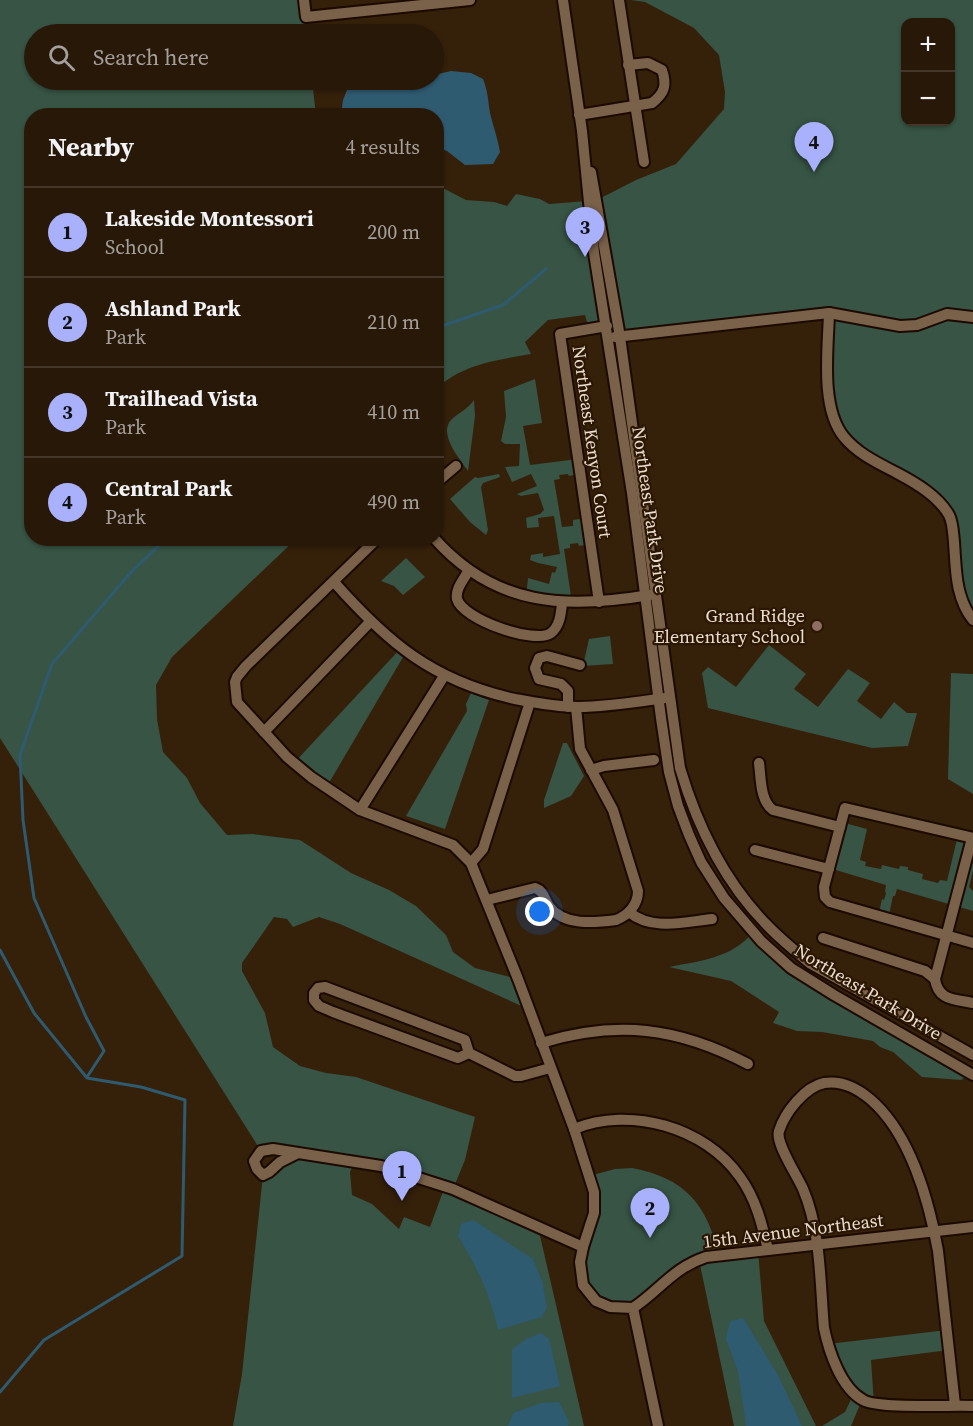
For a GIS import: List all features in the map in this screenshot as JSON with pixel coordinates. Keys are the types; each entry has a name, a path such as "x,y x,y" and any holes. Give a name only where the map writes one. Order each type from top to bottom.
{"street":[{"path":"304,0 306,16 470,0"},
{"name":"Northeast Park Drive","path":"563,0 579,115 597,200 665,698 687,792 711,847 742,897 766,925 811,964 973,1055"},
{"path":"619,0 644,162"},
{"path":"579,115 652,103 662,95 666,85 662,70 648,63 628,65"},
{"name":"Northeast Park Drive","path":"582,131 588,201 607,326 615,338"},
{"path":"615,338 829,313 900,326 917,325 947,314 973,317"},
{"path":"829,313 828,387 829,401 837,425 843,436 864,455 910,480 941,504 952,522 958,592 973,620"},
{"name":"Northeast Kenyon Court","path":"599,602 560,334 607,326"},
{"path":"444,476 456,466"},
{"path":"370,546 237,676 234,688 237,702 287,757 311,777 360,810 453,845 471,863 574,1129 594,1192 593,1220 583,1247 581,1274 583,1285 596,1301 610,1307 633,1308 658,1426"},
{"path":"443,546 469,570 518,594 541,600 562,603 599,602 651,595"},
{"path":"469,570 456,593 458,602 462,609 470,614 501,628 534,637 543,637 553,632 557,625 562,603"},
{"path":"334,582 370,622 401,648 444,676 482,690 530,702 572,707 665,698"},
{"path":"264,732 370,622"},
{"path":"487,900 534,888 543,893 555,914 569,921 608,921 623,917 638,897 613,810 578,742 568,691 561,684 539,679 535,668 539,658 547,656 580,665"},
{"path":"360,810 444,676"},
{"name":"Northeast Park Drive","path":"665,698 669,772 678,806 701,862 712,881 741,918 768,948 791,968 973,1075"},
{"path":"471,863 483,849 530,702"},
{"path":"591,770 604,766 654,760"},
{"path":"759,763 764,800 767,806 773,810 840,827"},
{"path":"973,943 946,937 830,902 824,893 845,808 973,838 946,937 935,979 942,995 973,1003"},
{"path":"755,850 829,869"},
{"path":"629,912 648,923 712,919"},
{"path":"823,938 925,971 935,979"},
{"path":"469,1053 458,1058 333,1012 319,1006 314,1000 314,993 318,988 325,987 465,1040 469,1053 515,1076 550,1068"},
{"path":"540,1042 571,1033 627,1028 657,1031 716,1048 748,1064"},
{"path":"955,1405 934,1231 903,1138 889,1118 860,1091 844,1084 828,1083 814,1086 800,1096 778,1132 778,1142 810,1206 826,1338 848,1386 862,1400 879,1404 973,1406"},
{"path":"574,1129 613,1120 642,1121 684,1133 702,1141 726,1161 741,1178 760,1217 768,1250"},
{"path":"296,1154 381,1166 432,1182 453,1189 583,1247"},
{"name":"15th Avenue Northeast","path":"633,1308 682,1267 706,1257 973,1227"}],"green space":[{"path":"0,0 304,0 307,24 24,24 24,90 313,90 315,108 24,108 24,546 289,546 172,657 156,685 157,719 163,752 187,778 200,803 227,835 253,834 300,840 351,873 389,890 416,906 446,935 453,952 475,968 518,979 528,1009 340,924 319,917 293,927 287,919 274,917 242,963 242,971 265,1013 273,1047 300,1066 326,1073 356,1077 475,1117 465,1160 453,1189 538,1227 584,1426 233,1426 242,1374 263,1175 295,1154 261,1151 0,738","holes":["355,1161 445,1186 430,1227 404,1217 399,1229 372,1204 352,1195 350,1172"]},
{"path":"631,0 973,0 973,620 964,605 952,522 941,504 864,455 832,411 829,313 620,337 597,200 636,180 676,164 724,109 725,92 719,55 694,28 645,2"},
{"path":"444,189 466,200 494,202 507,206 516,194 540,199 549,204 588,201 607,326 589,329 585,315 548,320 525,342 531,354 481,364 444,382"},
{"path":"535,379 542,423 523,426 530,465 578,459 580,474 559,475 560,479 554,480 562,527 573,526 573,520 587,518 590,544 579,546 578,543 570,544 570,548 564,549 572,603 526,597 528,578 549,584 552,572 555,573 557,567 530,560 531,555 543,553 543,557 560,554 554,516 538,518 539,527 527,528 526,518 540,514 544,510 538,493 521,496 517,494 537,486 531,474 512,482 505,467 519,466 520,444 505,444 501,441 506,417 504,391"},
{"path":"474,400 475,416 468,471 451,446 447,431 452,419"},
{"path":"499,474 500,477 483,483 481,487 488,530 486,535 470,522 450,499 475,477"},
{"path":"406,558 425,577 403,595 394,586 381,581"},
{"path":"610,636 613,664 583,666 589,639"},
{"path":"769,645 806,674 794,689 818,707 848,669 870,683 857,701 881,719 894,702 907,713 917,713 908,746 872,748 708,708 702,673 708,667 736,687"},
{"path":"401,648 406,652 326,788 294,763"},
{"path":"951,673 973,674 973,794 948,779"},
{"path":"471,693 489,700 445,829 406,816 467,711 466,704"},
{"path":"563,743 567,743 584,776 571,796 544,808 544,800"},
{"path":"841,822 867,829 860,860 866,862 865,866 881,869 882,865 899,869 900,866 908,867 908,870 923,874 922,879 938,883 940,880 947,881 958,835 973,838 973,871 969,887 973,891 973,911 897,889 893,896 888,920 878,917 882,899 884,900 886,893 886,885 829,868"},
{"path":"753,932 791,968 971,1073 961,1080 922,1077 893,1052 880,1047 873,1041 822,1032 797,1031 773,1023 779,1012 731,981 669,967 726,953 745,941"},
{"path":"632,1168 666,1179 691,1196 708,1222 719,1256 758,1251 764,1321 816,1426 734,1426 699,1260 633,1308 596,1301 581,1273 593,1220 589,1176 615,1169"},
{"path":"947,1330 949,1350 871,1360 874,1404 862,1400 851,1426 822,1426 845,1412 854,1393 828,1344"}],"water":[{"path":"444,73 471,73 483,79 500,152 493,164 465,165 444,150 444,108 342,108 347,90 444,90"},
{"path":"473,1220 533,1259 542,1281 547,1307 542,1317 498,1330 482,1281 458,1236 461,1224"},
{"path":"743,1318 778,1375 802,1426 746,1426 738,1371 726,1339 730,1321"},
{"path":"541,1333 549,1339 560,1386 512,1398 512,1349 526,1339"},
{"path":"559,1402 569,1422 568,1426 508,1426 513,1413 541,1403"}],"waterway":[{"path":"444,325 503,305 546,269"},
{"path":"87,1077 104,1051 86,1017 34,898 23,820 20,755 52,664 132,571 159,546"},
{"path":"0,950 34,1013 87,1078 141,1087 185,1100 182,1256 44,1340 0,1392"}],"place":[{"name":"Central Park","path":"814,172"},
{"name":"Trailhead Vista","path":"585,257"},
{"name":"Grand Ridge Elementary School","path":"817,626"},
{"name":"Lakeside Montessori","path":"402,1201"},
{"name":"Ashland Park","path":"650,1238"}]}
